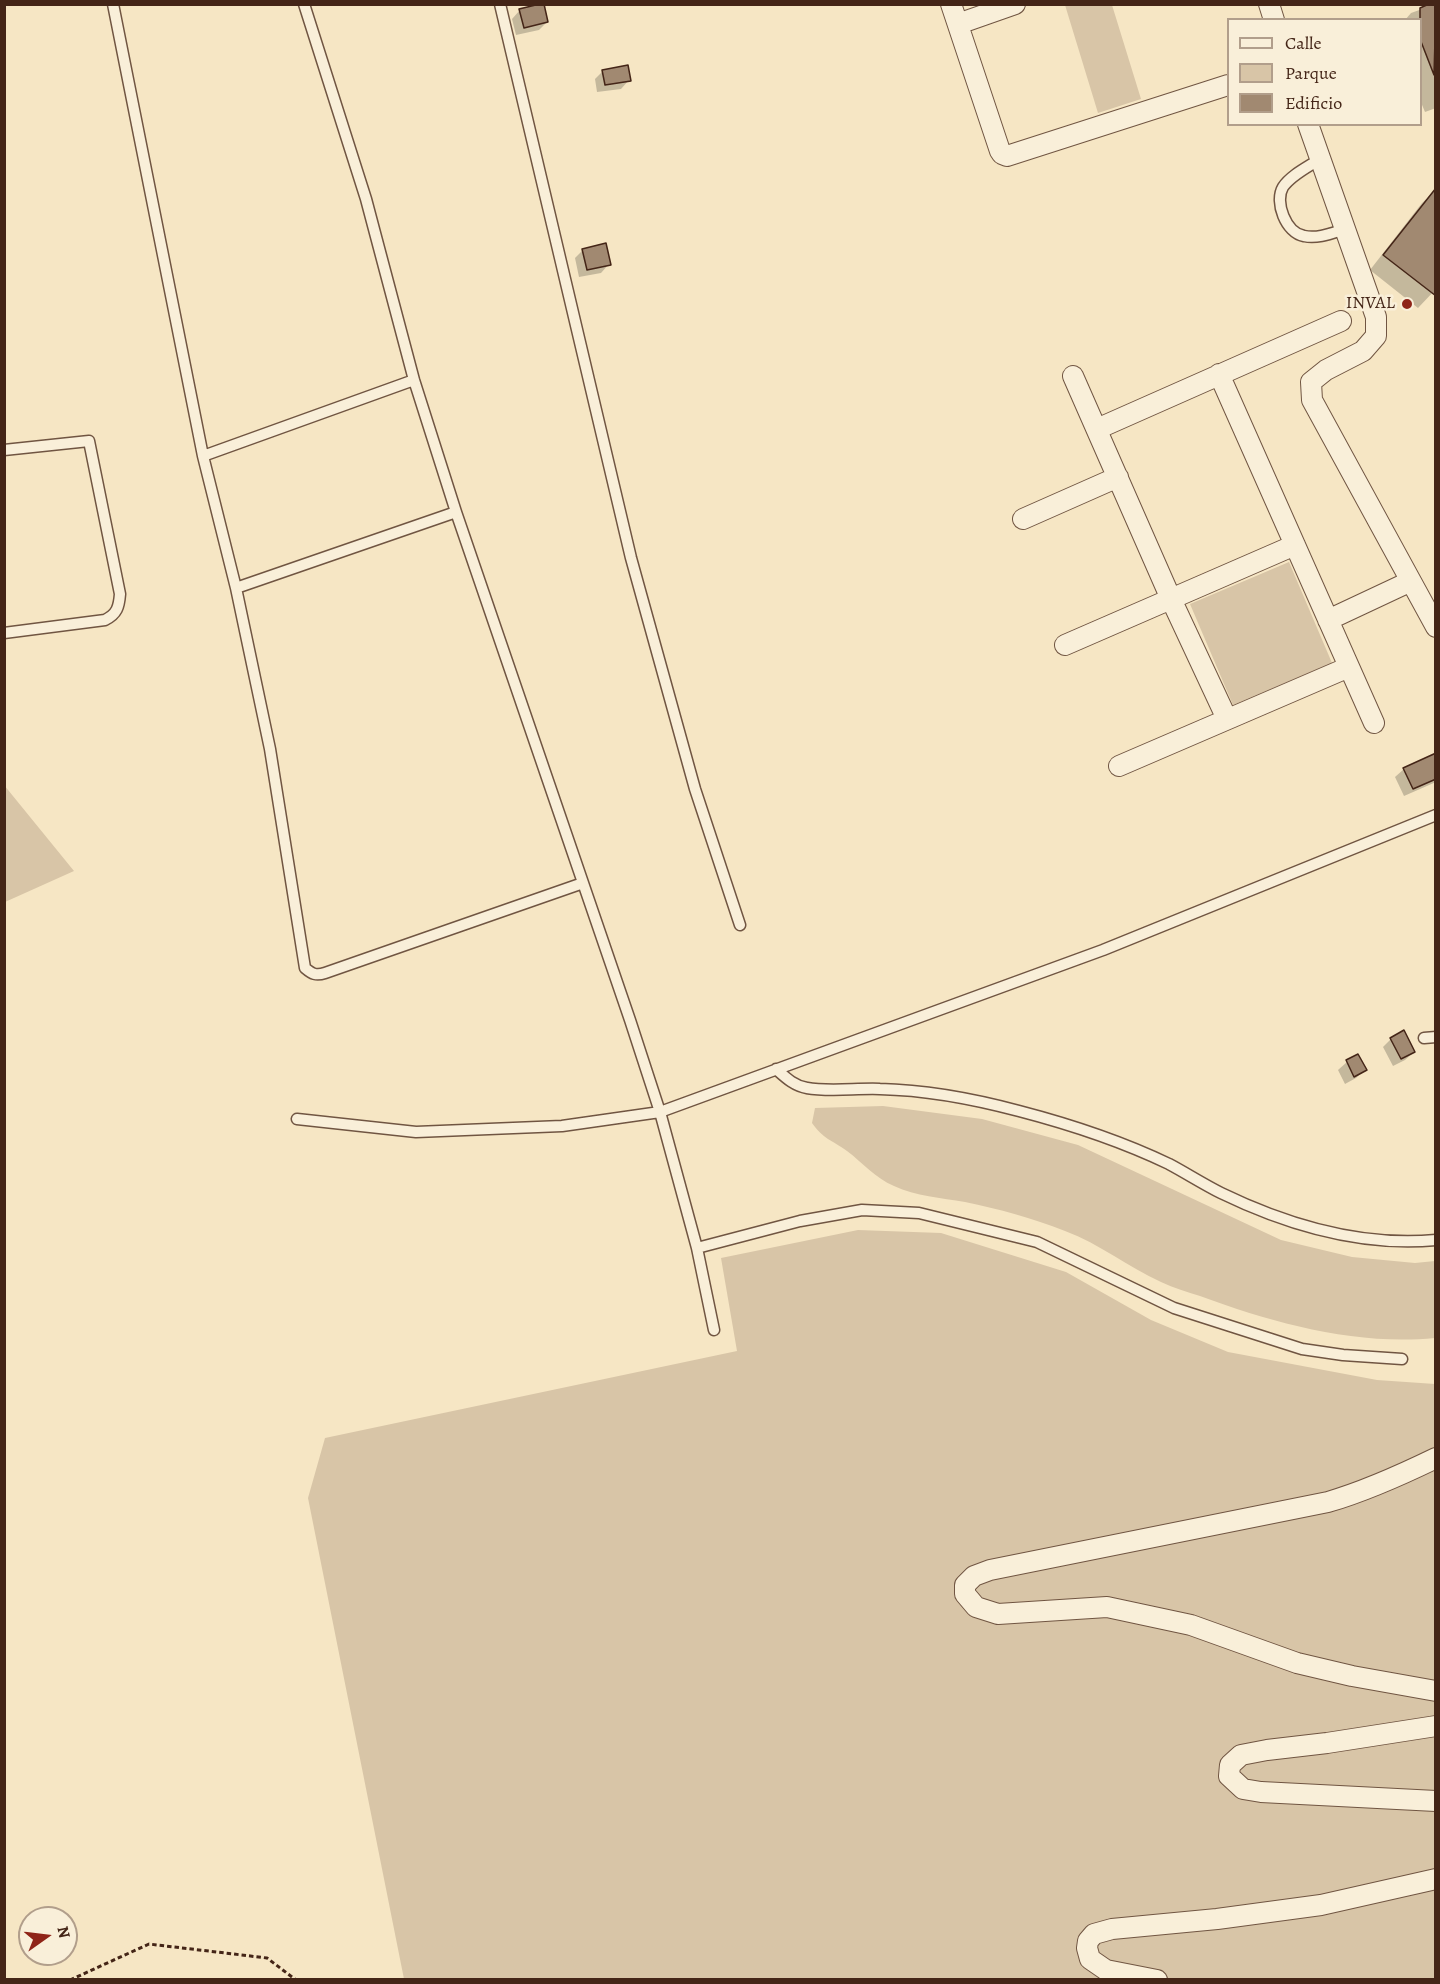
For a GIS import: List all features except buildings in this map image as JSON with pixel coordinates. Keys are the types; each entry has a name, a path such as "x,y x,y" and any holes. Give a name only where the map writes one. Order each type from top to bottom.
{"street":[{"path":"951,4 1000,151 1007,156 1227,85"},
{"path":"958,24 1014,4"},
{"path":"1309,126 1376,317 1376,336 1363,351 1326,370 1311,382 1312,400 1409,582 1436,627"},
{"path":"1097,429 1341,321"},
{"path":"1219,374 1374,723"},
{"path":"1073,376 1171,599 1227,719"},
{"path":"1023,519 1118,477"},
{"path":"1065,645 1295,545"},
{"path":"1328,620 1409,582"},
{"path":"1119,766 1349,667"},
{"path":"1436,1458 1384,1482 1328,1502 990,1570 974,1576 965,1585 965,1594 976,1607 998,1614 1107,1607 1191,1625 1297,1663 1352,1676 1436,1691"},
{"path":"1436,1726 1267,1750 1241,1755 1230,1765 1230,1776 1243,1789 1262,1792 1436,1801"},
{"path":"1157,1980 1106,1970 1090,1959 1088,1941 1094,1934 1112,1929 1217,1919 1321,1905 1436,1879"}],"lane":[{"path":"113,4 203,456 236,588 270,749 305,968 311,974 325,973 583,883"},
{"path":"304,4 366,199 414,380 456,512 660,1112 697,1248 714,1330"},
{"path":"500,4 634,569 695,789 740,925"},
{"path":"1320,159 1284,186 1279,196 1281,211 1288,224 1300,236 1312,237 1345,229"},
{"path":"203,456 414,380"},
{"path":"4,450 89,441 120,594 119,607 114,615 105,620 4,633"},
{"path":"236,588 456,512"},
{"path":"297,1119 416,1131 562,1126 660,1112 1103,950 1436,815"},
{"path":"776,1070 791,1083 806,1088 882,1089 943,1094 1019,1111 1110,1140 1168,1164 1220,1192 1271,1215 1339,1235 1389,1242 1436,1240"},
{"path":"697,1248 800,1221 862,1210 920,1213 1037,1242 1174,1308 1302,1349 1343,1355 1402,1359"}],"path":[{"path":"70,1980 149,1944 267,1958 296,1980"}],"green space":[{"path":"1065,5 1112,5 1141,99 1098,113"},
{"path":"1289,562 1332,663 1233,705 1190,604"},
{"path":"4,785 74,871 5,902 4,902"},
{"path":"883,1106 982,1119 1078,1145 1281,1240 1352,1257 1415,1263 1435,1261 1435,1338 1376,1339 1316,1330 1257,1315 1180,1290 1149,1276 1090,1242 1053,1226 1003,1211 920,1194 894,1186 881,1179 847,1151 824,1136 812,1123 815,1108"},
{"path":"858,1230 941,1233 1066,1272 1151,1320 1228,1352 1377,1380 1435,1384 1435,1979 404,1979 308,1498 325,1438 737,1351 721,1258"}],"place":[{"name":"INVAL","path":"1407,304"}]}
